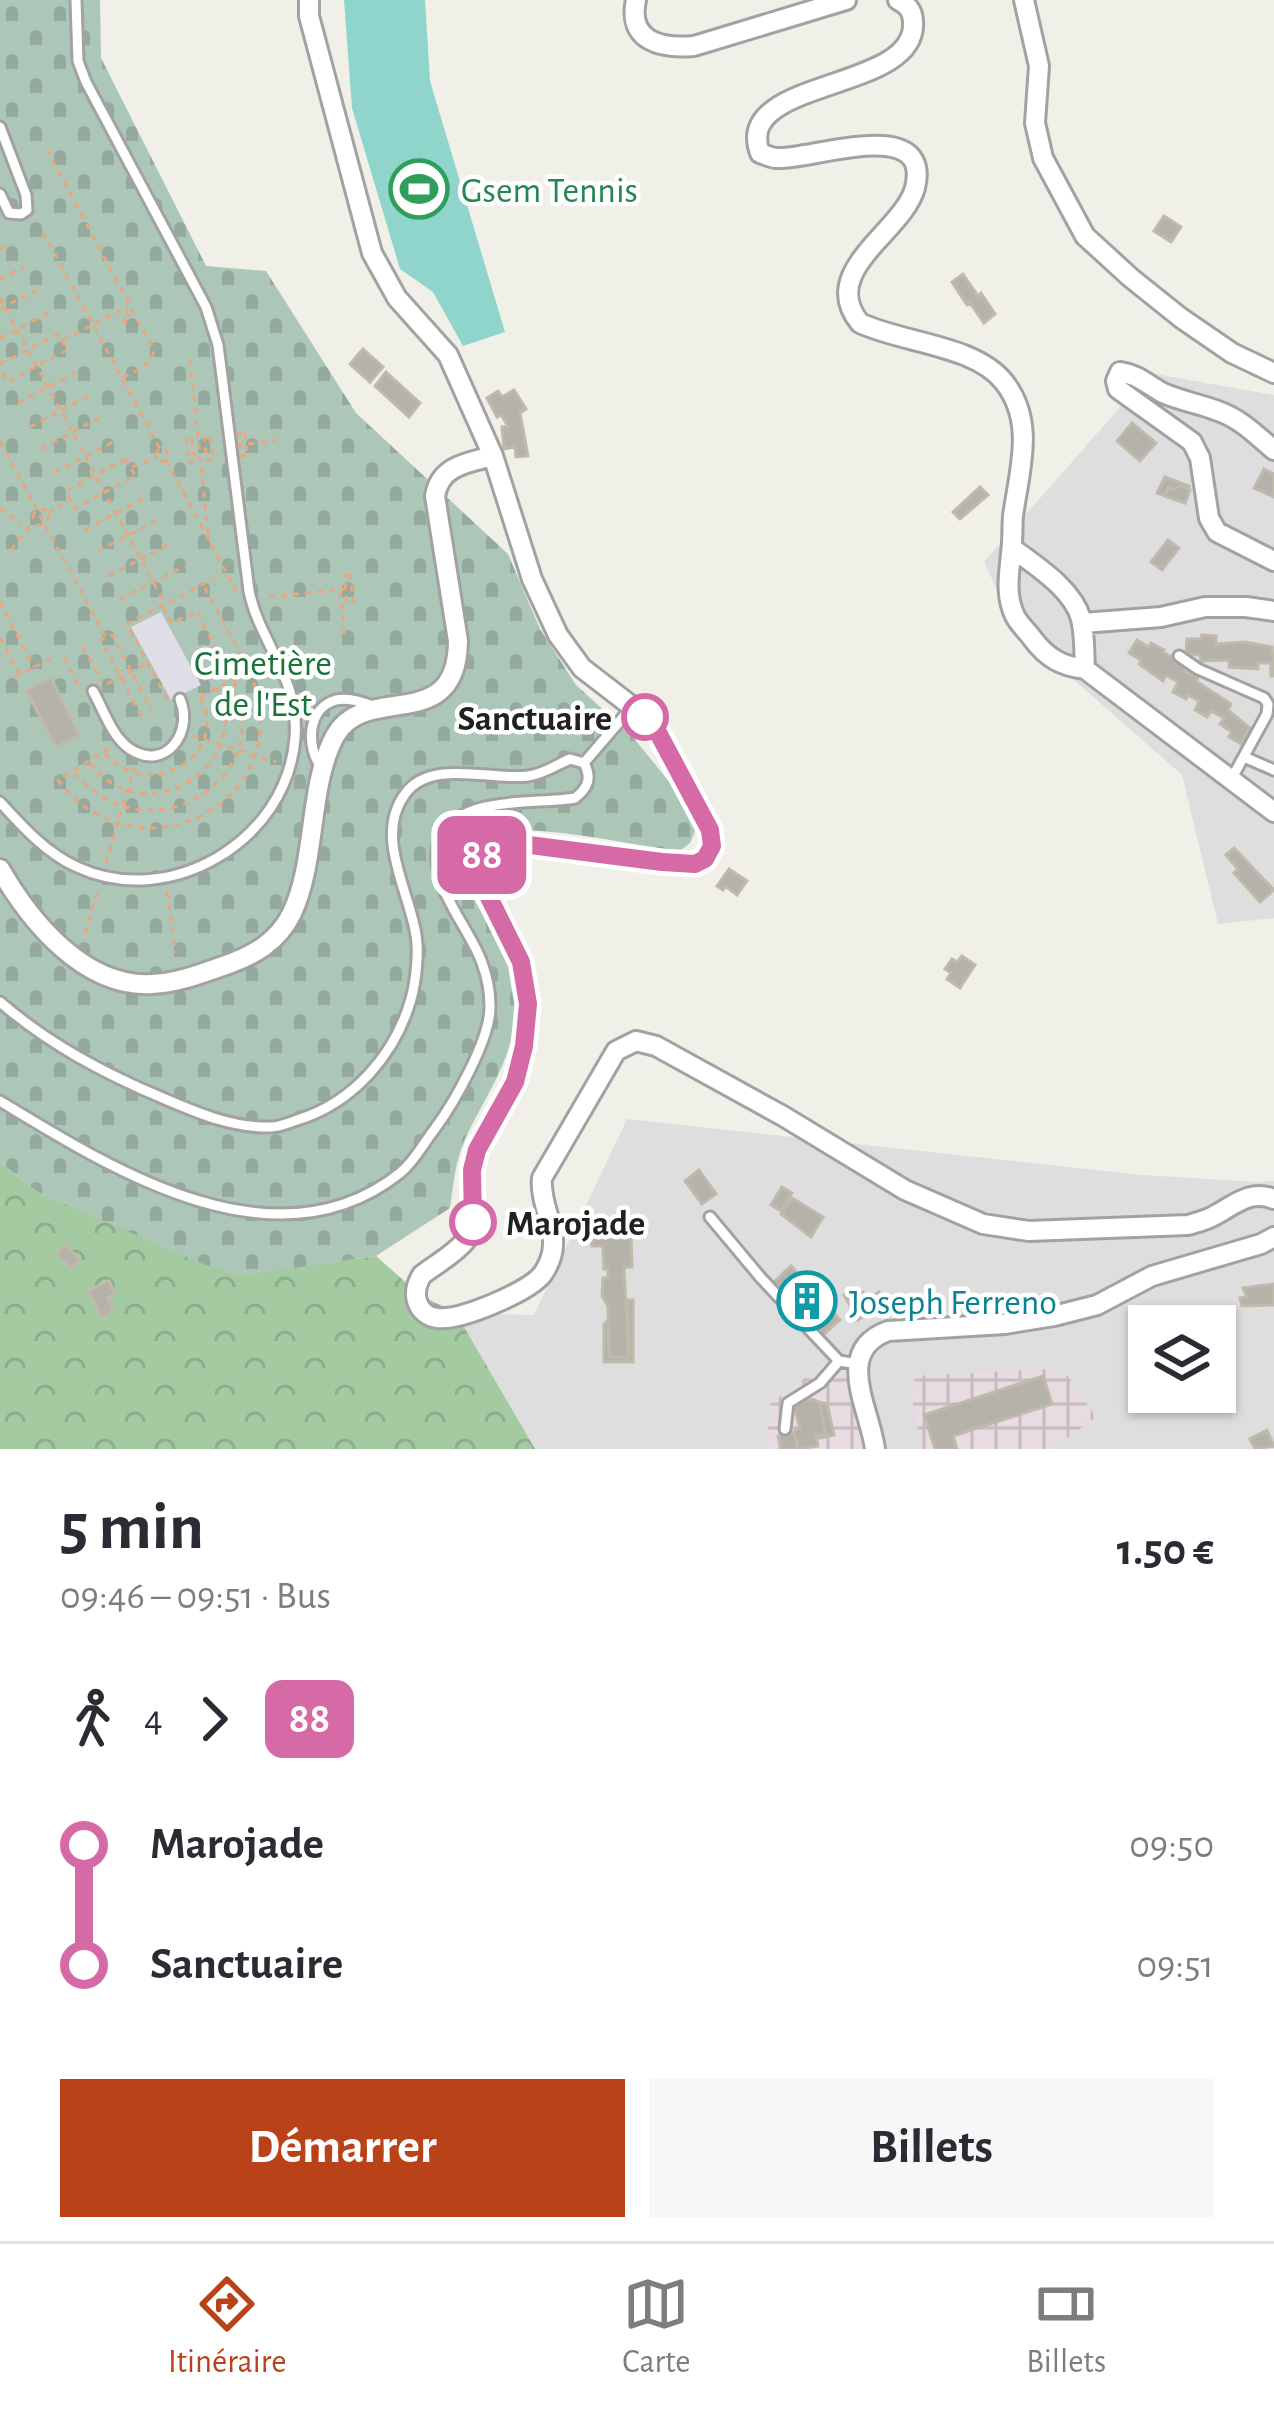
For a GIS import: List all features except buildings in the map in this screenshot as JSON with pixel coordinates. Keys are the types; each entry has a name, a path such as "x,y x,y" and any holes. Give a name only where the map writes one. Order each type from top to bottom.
{"street":[{"path":"309,0 372,253 397,298 448,355 493,456 532,579 558,634 582,668 656,729 710,830 712,846 705,859 695,864 506,842 484,851 478,875 521,962 528,1004 524,1046 515,1082 477,1150 470,1186 472,1230 417,1282 416,1300 425,1315 452,1317 496,1303 539,1279 554,1249 542,1178 616,1052 636,1041 656,1046 905,1190 983,1224 1029,1231 1188,1226 1212,1218 1240,1199 1259,1194 1274,1199"},
{"path":"636,0 634,20 641,33 672,48 694,46 846,0"},
{"path":"898,0 912,13 907,44 872,69 769,112 756,129 760,152 774,159 872,144 891,146 912,162 916,172 912,196 851,278 849,304 860,323 977,360 1006,384 1024,437 1006,584 1016,616 1040,649 1062,667 1085,669 1274,812"},
{"path":"1024,0 1039,66 1035,124 1043,158 1085,236 1181,318 1232,353 1274,373"},
{"path":"1274,450 1245,424 1120,372 1118,389 1192,442 1200,458 1209,518 1217,532 1274,561"},
{"path":"0,869 32,920 95,970 119,981 150,985 182,980 242,960 266,946 283,929 301,888 335,735 355,717 433,696 452,680 458,665 458,641 435,496 437,480 449,470 493,456"},
{"path":"1012,548 1070,598 1083,623 1085,669"},
{"path":"1083,623 1161,617 1205,607 1274,611"},
{"path":"875,1449 848,1362 876,1335 888,1330 1005,1324 1054,1316 1097,1305 1153,1276 1274,1237"}],"lane":[{"path":"0,802 50,850 80,869 123,880 165,878 207,865 251,832 275,799 295,737 292,699 251,604 213,324 86,82 78,61 76,0"},
{"path":"0,127 26,195 27,210 9,213 0,194"},
{"path":"1179,656 1198,670 1271,700 1232,778"},
{"path":"93,691 121,741 148,755 176,744 183,733 182,702"},
{"path":"324,769 317,764 311,739 322,708 345,700 381,708"},
{"path":"584,764 632,706"},
{"path":"1244,757 1274,770"},
{"path":"0,1002 46,1039 116,1079 218,1121 274,1128 319,1114 363,1084 390,1046 412,998 417,938 392,842 393,824 406,793 418,781 443,774 524,777 542,774 570,759 584,764"},
{"path":"0,1101 82,1152 173,1193 259,1214 308,1215 357,1201 404,1170 441,1120 484,1040 487,977 438,871 440,841 447,828 483,808 575,798 589,779 584,764"},
{"path":"710,1216 761,1279 848,1362 788,1403 785,1430"}],"path":[{"path":"47,150 154,351 146,365 122,378"},
{"path":"43,232 160,449 168,453 166,460 240,599 251,604"},
{"path":"0,250 12,244"},
{"path":"0,279 24,267"},
{"path":"2,308 37,290"},
{"path":"0,298 172,623 197,610 217,652 194,664"},
{"path":"62,341 119,311 125,322 130,319 124,308 130,305"},
{"path":"0,338 49,313"},
{"path":"58,334 62,341 67,350 8,382 0,366 58,334"},
{"path":"190,360 209,541"},
{"path":"17,403 80,370"},
{"path":"30,427 92,394"},
{"path":"41,449 103,416"},
{"path":"54,472 117,440"},
{"path":"246,444 276,440"},
{"path":"0,441 106,638"},
{"path":"130,467 157,457 160,449"},
{"path":"157,457 166,460"},
{"path":"126,459 130,467 135,476 75,508 66,490 126,459"},
{"path":"85,530 148,496"},
{"path":"48,513 71,500"},
{"path":"0,508 21,524"},
{"path":"37,510 48,513 45,524 34,522 37,510"},
{"path":"98,551 160,519"},
{"path":"11,550 34,522"},
{"path":"109,576 173,542"},
{"path":"120,599 184,566"},
{"path":"168,701 127,624 215,578"},
{"path":"203,584 243,659 203,680"},
{"path":"269,597 342,589 345,638"},
{"path":"0,602 34,667"},
{"path":"141,716 101,640 112,634 152,710"},
{"path":"0,638 17,677 50,659"},
{"path":"93,691 148,663"},
{"path":"182,702 251,669"},
{"path":"73,771 94,793 122,807 159,812 188,804 215,786 236,750 242,712 233,679"},
{"path":"121,741 58,780 71,797 117,824 150,830 196,819 232,794 254,756 260,715 253,680"},
{"path":"183,733 289,766"},
{"path":"85,933 139,753"},
{"path":"165,878 176,953"}],"shaded area":[{"name":"Gsem Tennis","path":"344,0 425,0 430,81 505,332 463,346 433,292 400,269 352,108"},
{"path":"1150,373 1274,395 1274,918 1218,924 1182,775 1015,628 984,562"},
{"path":"161,612 201,685 171,700 131,627"},
{"path":"627,1119 1142,1175 1274,1181 1274,1449 535,1449 456,1313 534,1315"},
{"path":"823,1365 846,1366 866,1449 767,1449 770,1404"},
{"path":"1065,1372 1096,1417 1051,1449 922,1449 911,1395 915,1376"}],"green space":[{"name":"Cimetière de l'Est","path":"0,0 100,0 101,58 206,266 266,271 356,413 508,554 540,629 576,685 632,736 679,794 695,831 679,852 518,830 494,832 469,845 463,880 508,966 514,1026 502,1066 463,1144 450,1208 376,1256 238,1276 39,1193 0,1162"},
{"path":"0,1162 39,1193 238,1275 376,1256 420,1295 456,1313 535,1449 0,1449"}],"bus line":[{"name":"88","path":"473,1222 470,1186 477,1150 515,1082 528,1004 521,962 478,875 478,862 492,844 506,842 662,862 695,864 705,859 712,846 710,830 645,717"}],"place":[{"name":"Gsem Tennis","path":"419,189"},
{"name":"Sanctuaire","path":"645,717"},
{"name":"Marojade","path":"473,1222"},
{"name":"Joseph Ferreno","path":"807,1301"}]}
